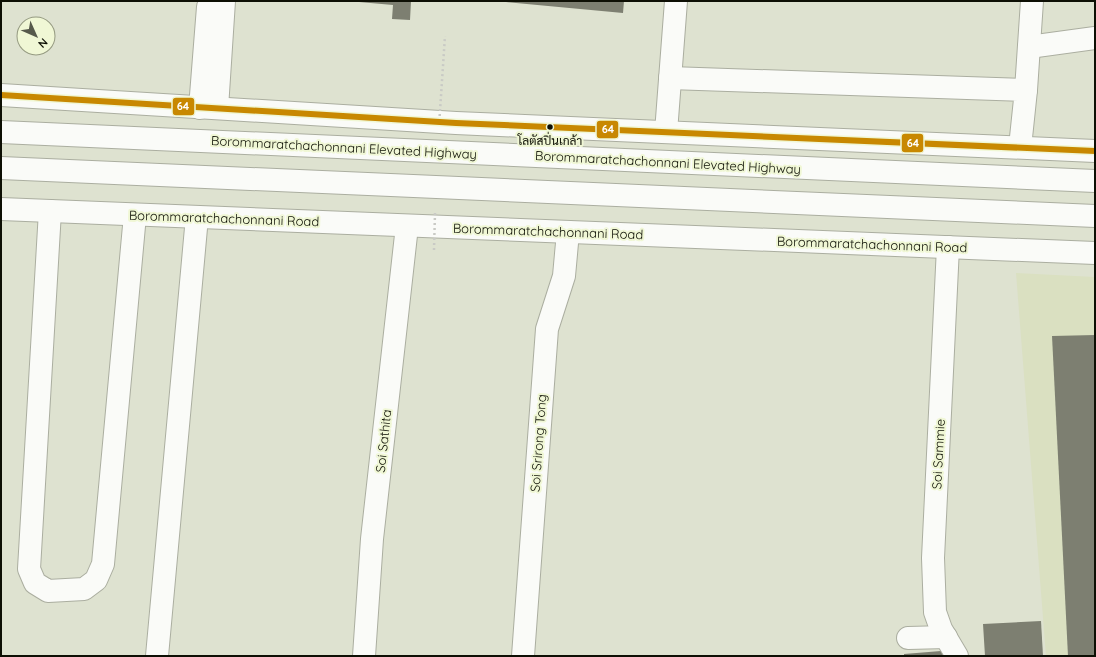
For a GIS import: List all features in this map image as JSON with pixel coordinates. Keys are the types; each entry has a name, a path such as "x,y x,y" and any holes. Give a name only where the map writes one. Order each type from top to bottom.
{"main road":[{"path":"208,1 208,108"},
{"path":"208,108 224,1"},
{"path":"666,132 676,1"},
{"path":"1020,148 1026,90 1032,1"},
{"path":"1029,47 1095,38"},
{"path":"670,78 1026,90"},
{"path":"1,96 448,122 1095,151"},
{"name":"Borommaratchachonnani Elevated Highway","path":"1,132 1095,181"},
{"path":"1,168 1095,216"},
{"name":"Borommaratchachonnani Road","path":"1,209 1095,253"},
{"path":"50,211 29,569 36,583 48,591 84,589 96,580 103,564 135,215"},
{"path":"157,656 197,217"},
{"name":"Soi Sathita","path":"364,656 372,539 407,226"},
{"name":"Soi Srirong Tong","path":"523,656 546,329 564,276 568,232"},
{"name":"Soi Sammie","path":"948,247 933,558 935,612 941,629 951,647"},
{"path":"908,638 951,647"}],"shaded area":[{"path":"1016,273 1095,277 1095,656 1046,656"}],"building":[{"path":"359,1 411,1 410,20 392,19 393,5"},
{"path":"624,1 623,13 506,2"},
{"path":"1095,335 1095,656 1068,656 1052,336"},
{"path":"1041,621 1043,656 985,656 983,624"},
{"path":"941,651 944,656 904,656 904,654"}],"transit line":[{"name":"64","path":"1,95 456,123 1095,151"}],"place":[{"name":"โลตัสปิ่นเกล้า","path":"550,127"}]}
